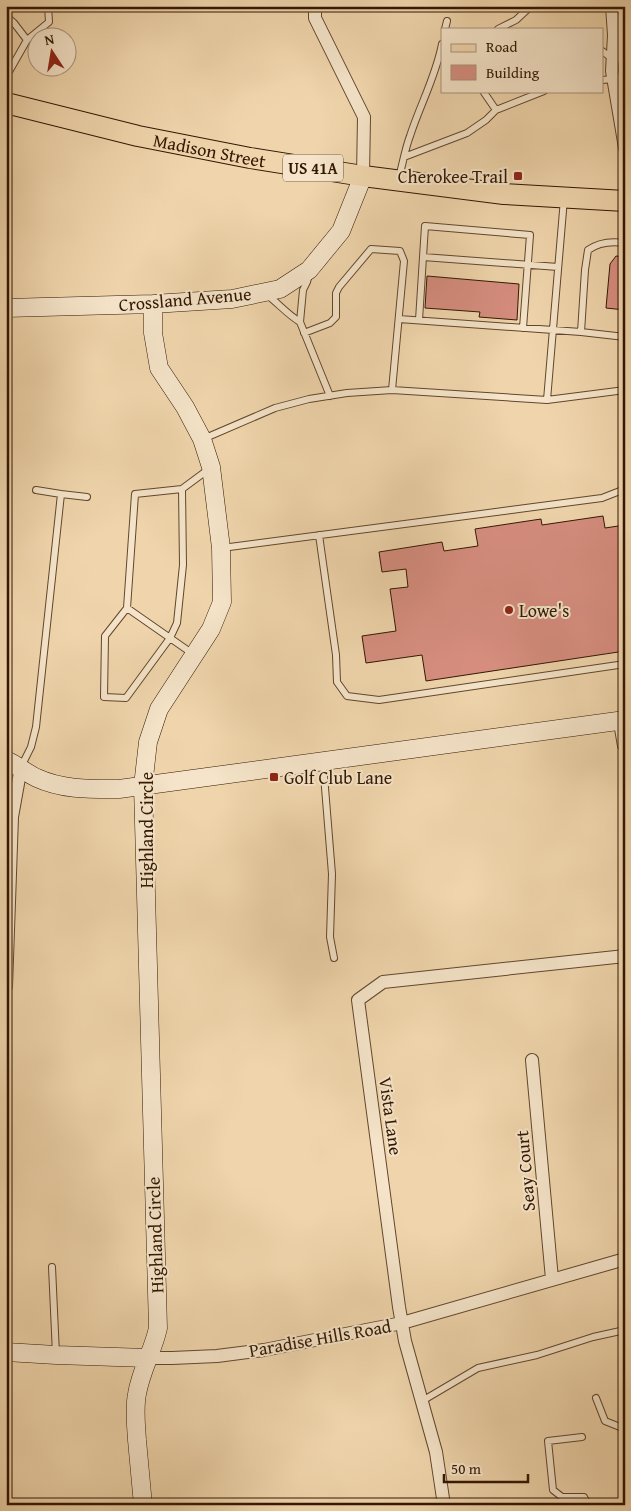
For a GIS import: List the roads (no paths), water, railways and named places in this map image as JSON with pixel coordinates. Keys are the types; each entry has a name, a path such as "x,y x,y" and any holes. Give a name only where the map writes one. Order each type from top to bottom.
{"main road":[{"name":"Madison Street","path":"6,103 138,136 250,158 363,176 504,194 625,201"}],"street":[{"path":"315,6 315,18 364,117 363,176"},
{"path":"614,11 614,84 622,115 625,148"},
{"name":"Crossland Avenue","path":"6,308 153,304 232,299 280,289 309,270 341,232 363,176"},
{"name":"Highland Circle","path":"143,1505 135,1411 137,1394 158,1328 143,786 148,742 159,709 211,629 222,602 221,548 211,467 202,439 185,407 160,368 153,333 153,304"},
{"path":"14,763 37,778 55,784 76,789 119,789 621,721"},
{"path":"6,986 9,839 12,817 14,763"},
{"name":"Vista Lane","path":"444,1503 436,1452 402,1323 358,1000 383,982 625,956"},
{"name":"Seay Court","path":"532,1060 552,1279"},
{"name":"Paradise Hills Road","path":"6,1352 172,1358 264,1350 402,1323 625,1259"}],"lane":[{"path":"6,78 9,65 27,40 49,22 48,6"},
{"path":"500,28 516,20 531,6"},
{"path":"6,16 27,40"},
{"path":"446,28 447,21"},
{"path":"398,181 410,136 441,50"},
{"path":"485,92 496,110"},
{"path":"404,156 467,133 486,120 496,110 541,92"},
{"path":"547,400 564,198"},
{"path":"419,320 425,226 530,235 523,328"},
{"path":"581,332 588,250 597,244 625,243"},
{"path":"304,333 330,323 336,317 336,293 339,287 372,249 400,252 403,256 392,390"},
{"path":"423,257 558,266"},
{"path":"309,270 307,282 303,290 300,322 330,396"},
{"path":"264,292 290,316 300,322"},
{"path":"398,319 581,332 625,337"},
{"path":"202,439 275,408 309,399 330,396 392,390 547,400 625,390"},
{"path":"182,489 183,565 177,623 170,638 126,698 104,697 105,636 127,608 136,494 182,489 211,467"},
{"path":"221,548 602,498 625,488"},
{"path":"36,490 87,497"},
{"path":"14,763 32,747 36,727 61,494"},
{"path":"319,535 335,650 337,682 347,696 379,700 625,664"},
{"path":"127,608 194,655"},
{"path":"621,721 621,746 625,746"},
{"path":"323,762 332,874 330,937 334,958"},
{"path":"52,1267 56,1355"},
{"path":"422,1401 478,1368 537,1355 593,1337 625,1330"},
{"path":"596,1398 605,1421 625,1429"},
{"path":"582,1437 548,1441 553,1490 562,1497 584,1498 588,1505"},
{"path":"426,1505 444,1503"}],"place":[{"name":"Cherokee Trail","path":"518,176"},
{"name":"Lowe's","path":"509,610"},
{"name":"Golf Club Lane","path":"274,777"}]}
